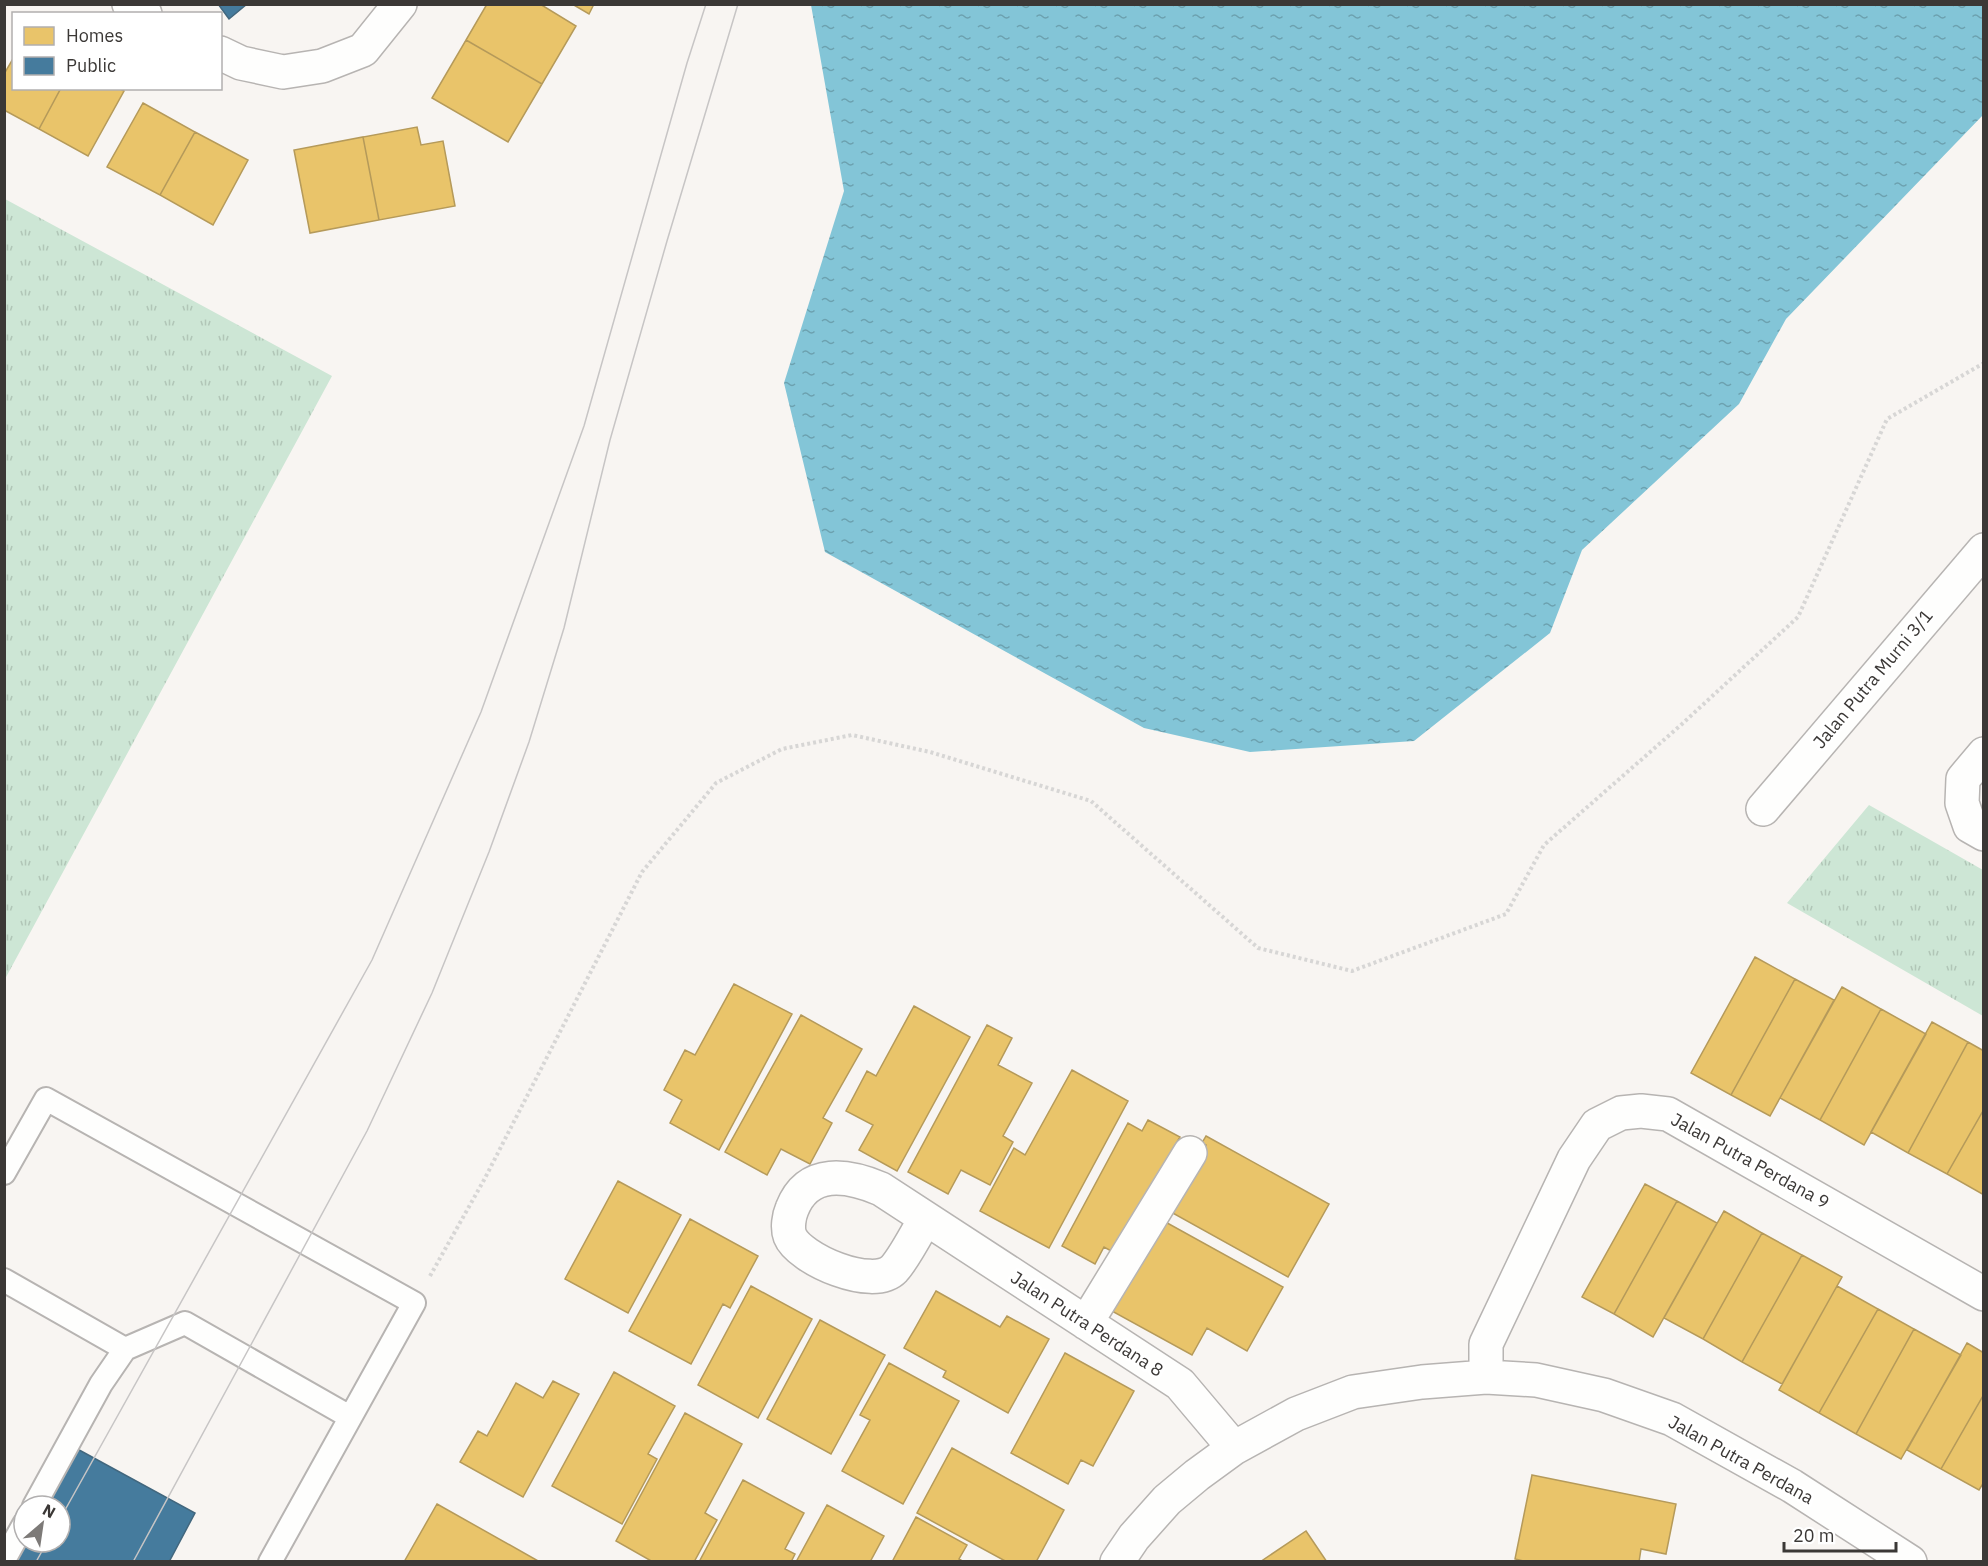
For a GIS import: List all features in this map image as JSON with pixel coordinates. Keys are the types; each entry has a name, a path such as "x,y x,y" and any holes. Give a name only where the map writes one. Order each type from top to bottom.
{"street":[{"path":"129,4 142,12"},
{"path":"222,55 241,63 283,72 322,66 363,50 400,4"},
{"name":"Jalan Putra Murni 3/1","path":"1763,809 1983,550"},
{"path":"1983,754 1963,779 1962,802 1970,826 1983,834"},
{"name":"Jalan Putra Perdana 9","path":"1486,1377 1486,1344 1574,1159 1597,1125 1621,1113 1641,1111 1668,1114 1983,1294"},
{"path":"1086,1323 1190,1153"},
{"name":"Jalan Putra Perdana 8","path":"925,1219 1180,1384 1234,1448"},
{"name":"Jalan Putra Perdana","path":"1117,1562 1134,1537 1167,1500 1234,1448 1296,1414 1353,1392 1422,1382 1486,1377 1536,1380 1604,1395 1672,1419 1792,1486 1910,1562"}],"lane":[{"path":"4,1173 46,1099 414,1303 270,1562"},
{"path":"4,1280 124,1348"},
{"path":"41,1494 101,1384 124,1348 185,1323 350,1417"},
{"path":"4,1560 12,1546"}],"path":[{"path":"414,1303 484,1180 642,872 716,783 782,749 852,735 930,752 1091,801 1258,948 1352,970 1506,914 1544,845 1682,724 1798,617 1887,419 1983,363"}],"green space":[{"path":"5,199 332,376 5,979"},
{"path":"1869,805 1983,870 1983,1016 1787,903"}],"water":[{"path":"811,5 1983,5 1983,115 1786,319 1739,404 1582,550 1550,633 1414,741 1250,752 1144,728 825,552 784,383 844,191"}],"building: Homes":[{"path":"487,4 540,4 576,26 542,84 466,40"},
{"path":"572,4 594,4 589,14"},
{"path":"466,40 542,84 508,142 432,98"},
{"path":"12,60 12,90 60,90 39,129 4,110 4,74"},
{"path":"60,90 124,91 88,156 39,129"},
{"path":"143,103 195,132 160,195 107,167"},
{"path":"417,127 421,145 443,141 455,206 379,220 363,137"},
{"path":"195,132 248,160 213,225 160,195"},
{"path":"363,137 379,220 310,233 294,150"},
{"path":"1755,957 1795,979 1731,1095 1691,1073"},
{"path":"1795,979 1834,1000 1770,1116 1731,1095"},
{"path":"734,984 792,1014 719,1150 670,1123 682,1100 664,1090 685,1050 695,1055"},
{"path":"1842,987 1881,1009 1820,1120 1780,1098"},
{"path":"914,1006 970,1037 897,1171 859,1150 873,1125 846,1111 867,1071 876,1076"},
{"path":"1881,1009 1926,1034 1864,1145 1820,1120"},
{"path":"801,1015 862,1049 823,1118 832,1123 810,1164 781,1149 767,1175 725,1152"},
{"path":"1932,1022 1968,1042 1908,1153 1871,1132"},
{"path":"987,1025 1012,1038 998,1065 1032,1083 1003,1136 1013,1142 990,1185 961,1170 948,1194 908,1172"},
{"path":"1968,1042 1984,1051 1984,1109 1947,1174 1908,1153"},
{"path":"1072,1070 1128,1101 1049,1248 980,1211 1014,1148 1025,1155"},
{"path":"1984,1109 1984,1195 1947,1174"},
{"path":"1148,1120 1180,1137 1168,1157 1124,1258 1104,1247 1095,1264 1062,1246 1128,1123 1142,1131"},
{"path":"1206,1136 1329,1204 1288,1277 1169,1211 1206,1145 1202,1143"},
{"path":"618,1181 681,1215 628,1313 565,1279"},
{"path":"1645,1184 1677,1201 1614,1314 1582,1297"},
{"path":"1677,1201 1717,1223 1653,1337 1614,1314"},
{"path":"1724,1211 1762,1233 1703,1339 1664,1318"},
{"path":"690,1219 758,1256 730,1308 723,1304 691,1364 629,1331"},
{"path":"1160,1219 1283,1287 1247,1351 1207,1328 1192,1355 1110,1310"},
{"path":"1762,1233 1802,1255 1742,1362 1703,1339"},
{"path":"1802,1255 1842,1277 1782,1384 1742,1362"},
{"path":"751,1286 812,1319 758,1418 698,1385"},
{"path":"1837,1286 1878,1309 1819,1413 1779,1390"},
{"path":"936,1291 1000,1327 1007,1316 1049,1339 1008,1413 943,1377 946,1371 904,1348"},
{"path":"1878,1309 1914,1329 1856,1434 1819,1413"},
{"path":"820,1320 885,1355 831,1454 767,1419"},
{"path":"1914,1329 1961,1355 1901,1459 1856,1434"},
{"path":"1967,1343 1984,1353 1984,1394 1941,1469 1907,1450"},
{"path":"1065,1353 1134,1391 1093,1466 1081,1460 1068,1484 1011,1453"},
{"path":"889,1363 959,1401 903,1504 842,1471 870,1420 860,1415"},
{"path":"614,1372 675,1406 648,1454 657,1459 622,1524 552,1486"},
{"path":"553,1381 579,1394 523,1497 460,1462 478,1431 487,1436 516,1383 543,1398"},
{"path":"1984,1394 1984,1482 1979,1490 1941,1469"},
{"path":"685,1413 742,1444 705,1513 717,1520 694,1562 653,1562 616,1541"},
{"path":"952,1448 1064,1510 1036,1562 1007,1562 917,1513"},
{"path":"1532,1475 1676,1504 1666,1554 1641,1549 1639,1562 1528,1562 1515,1559"},
{"path":"743,1480 804,1513 785,1549 795,1554 791,1562 699,1562"},
{"path":"437,1504 540,1562 404,1562"},
{"path":"827,1505 884,1536 870,1562 796,1562"},
{"path":"916,1517 967,1545 959,1559 964,1562 892,1562"},
{"path":"1306,1531 1327,1562 1260,1562"}],"building: Public":[{"path":"218,4 247,4 229,19"},
{"path":"59,1439 195,1513 169,1562 4,1562 4,1539 12,1524 12,1554 72,1554 72,1494 29,1494"}],"tram line":[{"path":"72,1498 372,960 481,712 584,426 687,63 706,4"},
{"path":"133,1562 367,1131 432,993 489,852 529,742 564,628 610,440 738,4"},
{"path":"36,1562 40,1554"}]}
